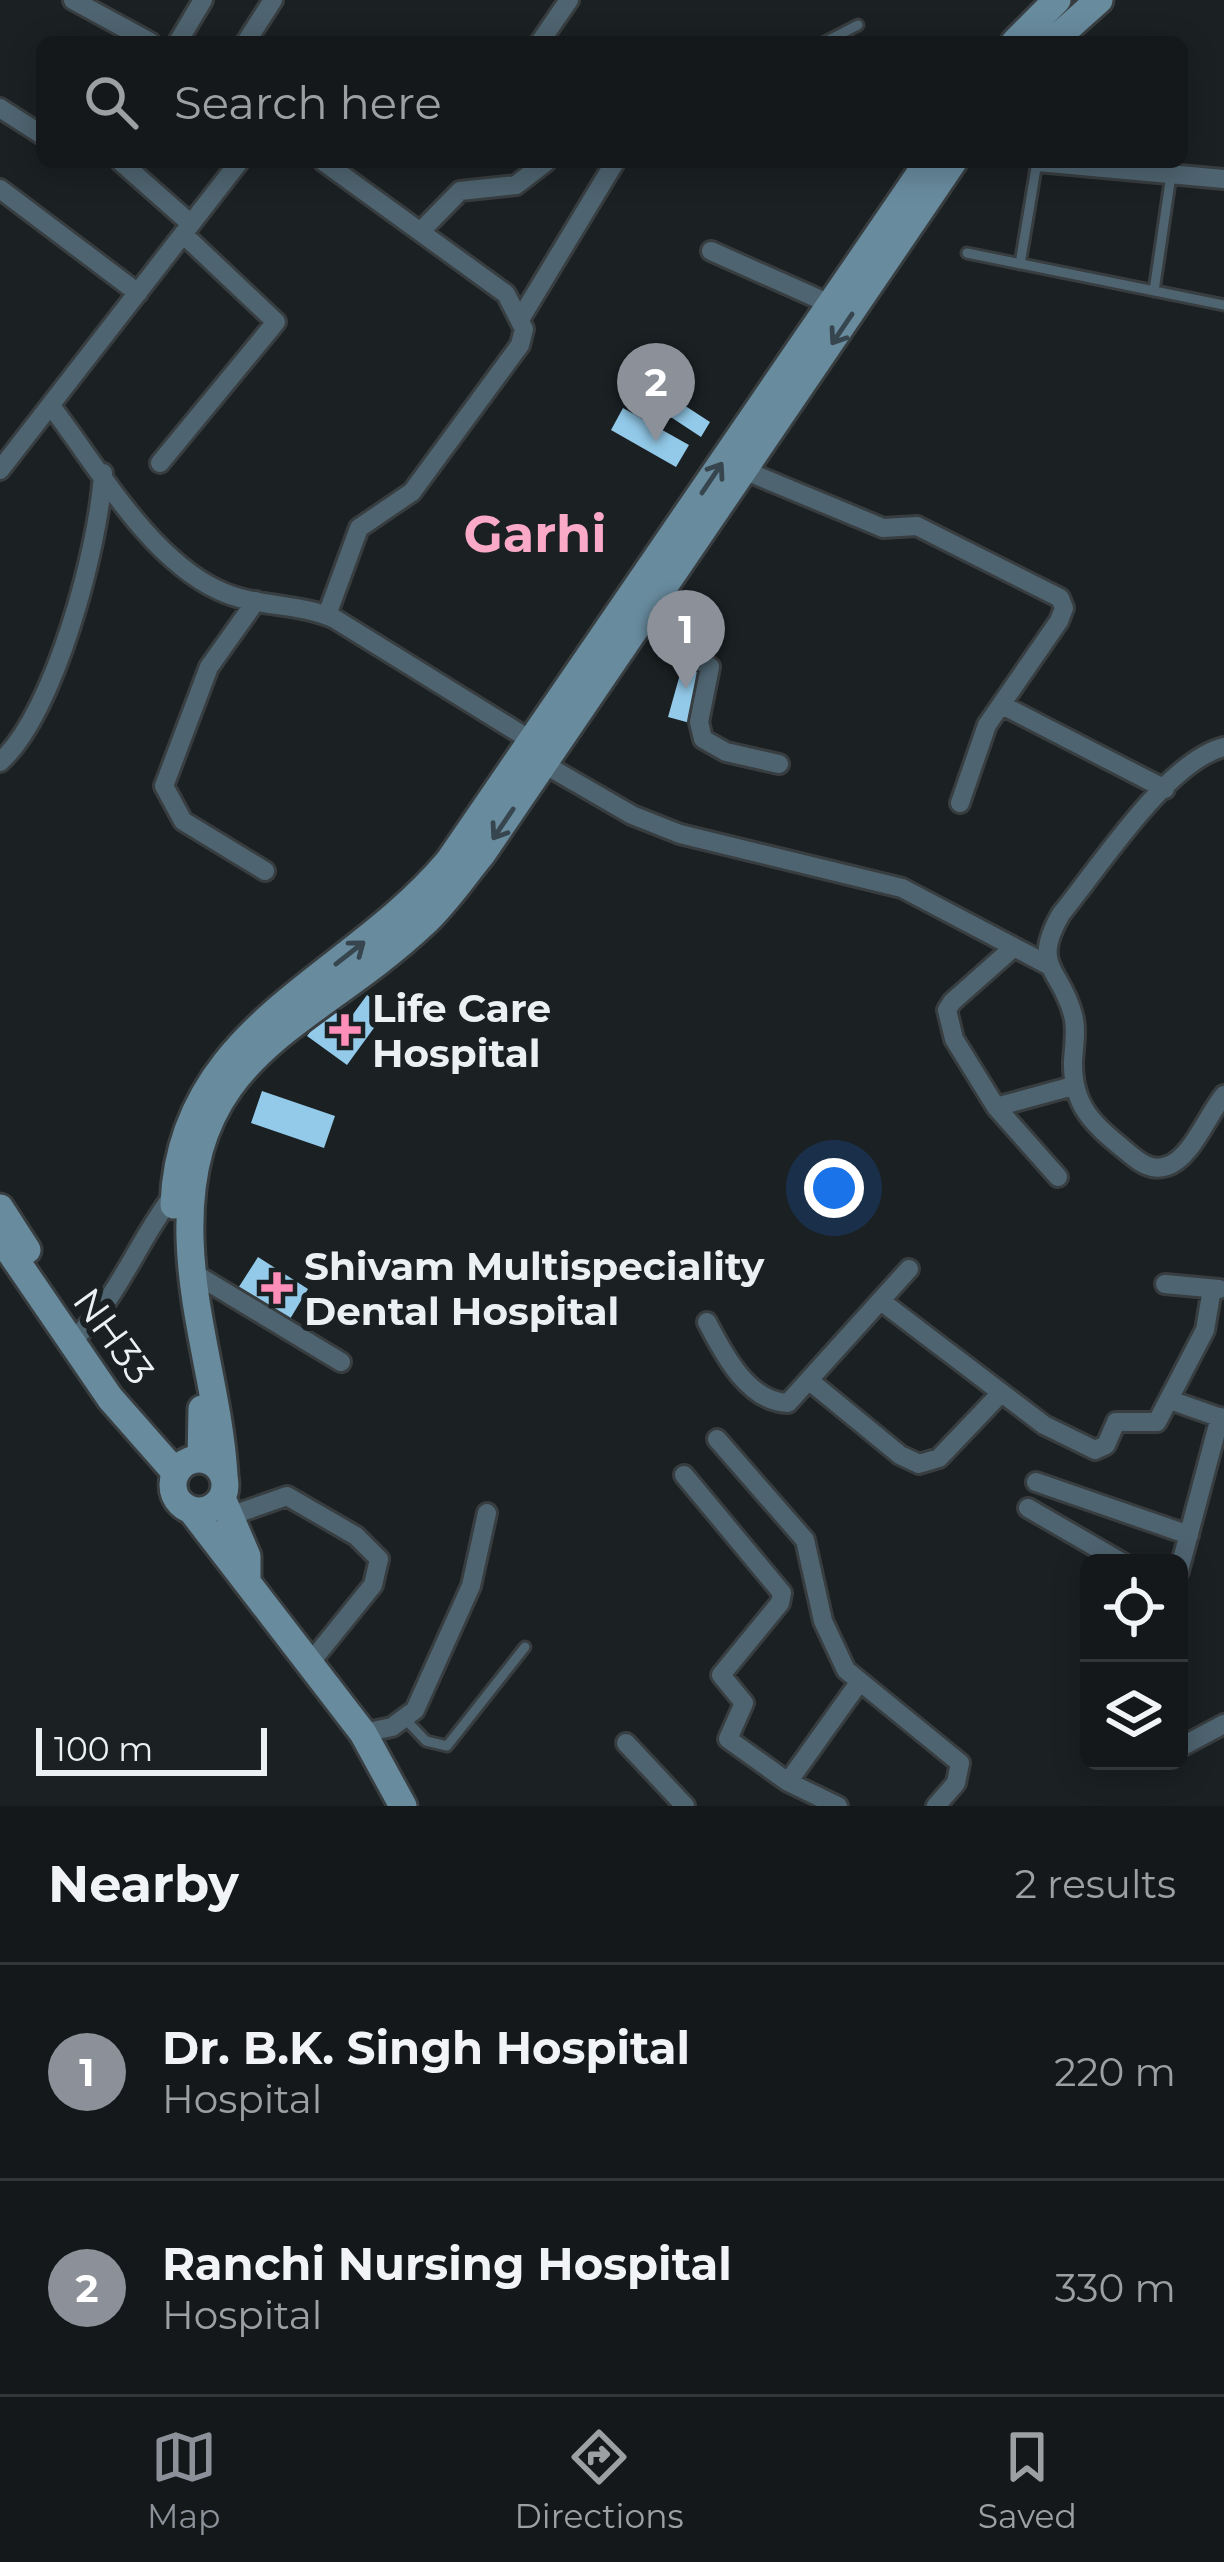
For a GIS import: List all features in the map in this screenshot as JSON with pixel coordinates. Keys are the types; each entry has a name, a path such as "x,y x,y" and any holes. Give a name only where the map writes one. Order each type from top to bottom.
{"main road":[{"path":"1021,36 1057,0"},
{"path":"1059,36 1099,0"},
{"path":"192,1511 203,1512 219,1487 218,1400 192,1272 190,1215 198,1164 217,1108 240,1070 284,1028 424,923 482,854 538,753 830,304 933,168"},
{"path":"247,1577 247,1556 219,1487 176,1277 174,1194 192,1111 225,1059 420,894 538,753 641,620 746,471 933,168"},
{"path":"0,1208 58,1300 65,1333"},
{"name":"NH33","path":"0,1237 128,1421 176,1472"},
{"path":"219,1487 176,1472 175,1496 192,1511 228,1564 247,1577 363,1733 404,1804"}],"street":[{"path":"74,0 139,36"},
{"path":"182,36 203,0"},
{"path":"250,36 273,0"},
{"path":"544,36 569,0"},
{"path":"1,110 36,131"},
{"path":"127,168 276,322 160,463"},
{"path":"0,470 234,168"},
{"path":"332,168 506,294 522,316"},
{"path":"421,231 460,191 472,185 516,185 538,168"},
{"path":"327,615 359,528 421,480 520,344 522,316 611,168"},
{"path":"1099,168 1224,179"},
{"path":"0,189 137,293"},
{"path":"711,251 830,304"},
{"path":"51,406 168,555 218,590 327,615 652,824 883,881 1048,965"},
{"path":"746,471 883,528 917,526 1060,598 1064,608 1059,621 980,741 961,803"},
{"path":"0,762 18,744 58,658 99,529 103,473"},
{"path":"256,601 209,667 164,786 183,821 265,872"},
{"path":"641,620 710,667 699,722 703,739 726,752 778,764"},
{"path":"1002,704 1165,789"},
{"path":"1224,747 1193,758 1165,789 1061,914 1046,945 1048,965 1074,1017 1073,1086 1090,1121 1143,1165 1156,1168 1179,1159 1224,1095"},
{"path":"1014,947 947,1010 954,1039 995,1107 1058,1177"},
{"path":"995,1107 1073,1086"},
{"path":"65,1333 99,1314 148,1228 174,1194"},
{"path":"707,1322 728,1361 768,1399 788,1403 909,1269"},
{"path":"192,1272 341,1362"},
{"path":"881,1301 1000,1394 1055,1432 1095,1450 1106,1445 1116,1422 1154,1424 1205,1330 1218,1289 1165,1284"},
{"path":"811,1382 900,1455 919,1464 940,1458 1000,1394"},
{"path":"1170,1400 1222,1418 1184,1554"},
{"path":"718,1439 805,1540 823,1621 839,1659 859,1684 960,1763 956,1783 936,1806"},
{"path":"684,1474 782,1593 780,1603 721,1678 744,1702 728,1739 788,1782 838,1806"},
{"path":"1036,1482 1189,1535"},
{"path":"219,1487 287,1496 356,1536 379,1559 373,1585 310,1663"},
{"path":"1028,1508 1107,1554"},
{"path":"363,1733 406,1720 470,1586 487,1513"},
{"path":"788,1782 859,1684"},
{"path":"1188,1743 1224,1724"},
{"path":"626,1743 685,1806"}],"lane":[{"path":"837,36 858,25"},
{"path":"1020,263 1036,168"},
{"path":"1154,291 1171,175"},
{"path":"967,253 1224,305"},
{"path":"406,1720 426,1741 447,1746 525,1647"}],"building":[{"path":"667,394 710,422 701,437 657,408"},
{"path":"623,408 689,445 676,467 611,430"},
{"path":"684,660 705,666 690,723 668,717"},
{"path":"367,995 387,1010 347,1065 307,1036 328,1007 348,1021"},
{"path":"262,1091 335,1116 324,1148 251,1123"},
{"path":"258,1257 308,1289 290,1319 254,1296 249,1302 235,1293"}],"place":[{"name":"Ranchi Nursing Hospital","path":"656,442"},
{"name":"Dr. B.K. Singh Hospital","path":"686,689"},
{"name":"Life Care Hospital","path":"345,1030"},
{"name":"Shivam Multispeciality Dental Hospital","path":"277,1288"}],"district":[{"name":"Garhi","path":"535,534"}]}
